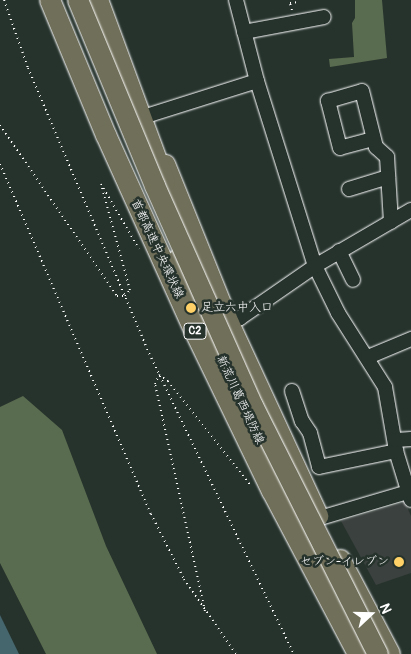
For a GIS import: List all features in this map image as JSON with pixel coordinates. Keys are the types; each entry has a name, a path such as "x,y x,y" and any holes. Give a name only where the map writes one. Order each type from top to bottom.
{"highway":[{"name":"首都高速中央環状線","path":"50,0 106,136 202,332 276,499 358,654"},
{"path":"64,0 202,332"},
{"name":"首都高速中央環状線","path":"78,0 147,169 252,406 378,654"},
{"path":"98,0 141,121 252,406"}],"main road":[{"name":"新荒川葛西堤防線","path":"71,0 202,332 369,654"},
{"name":"新荒川葛西堤防線","path":"104,0 146,116 230,322 320,518 391,654"}],"street":[{"path":"236,0 257,81 315,266 338,313 386,387 396,446 409,496 320,518"},
{"path":"244,32 324,16"},
{"path":"146,116 257,81"},
{"path":"373,139 376,147 387,157 391,222"},
{"path":"349,189 388,177"},
{"path":"202,332 240,318 315,266 411,210"},
{"path":"339,251 353,280"},
{"path":"368,357 411,339"},
{"path":"292,391 302,421 310,433 320,467 396,446 411,439"}],"path":[{"path":"4,0 28,68 159,375 294,654"},
{"path":"0,125 117,296 125,296"},
{"path":"0,164 151,514 206,615 236,654"},
{"path":"125,296 130,290 101,184 141,252"},
{"path":"159,375 155,384 206,615"},
{"path":"159,375 168,380 254,490"}],"shaded area":[{"path":"405,502 411,516 411,573 376,585 341,521"}],"green space":[{"path":"355,0 382,0 387,58 330,67 329,59 354,57 352,23 355,18"},
{"path":"23,396 62,430 106,546 157,654 46,654 0,563 0,407"}],"water":[{"path":"0,615 19,654 0,654"}],"place":[{"name":"足立六中入口","path":"191,308"},
{"name":"セブン-イレブン","path":"399,562"}]}
